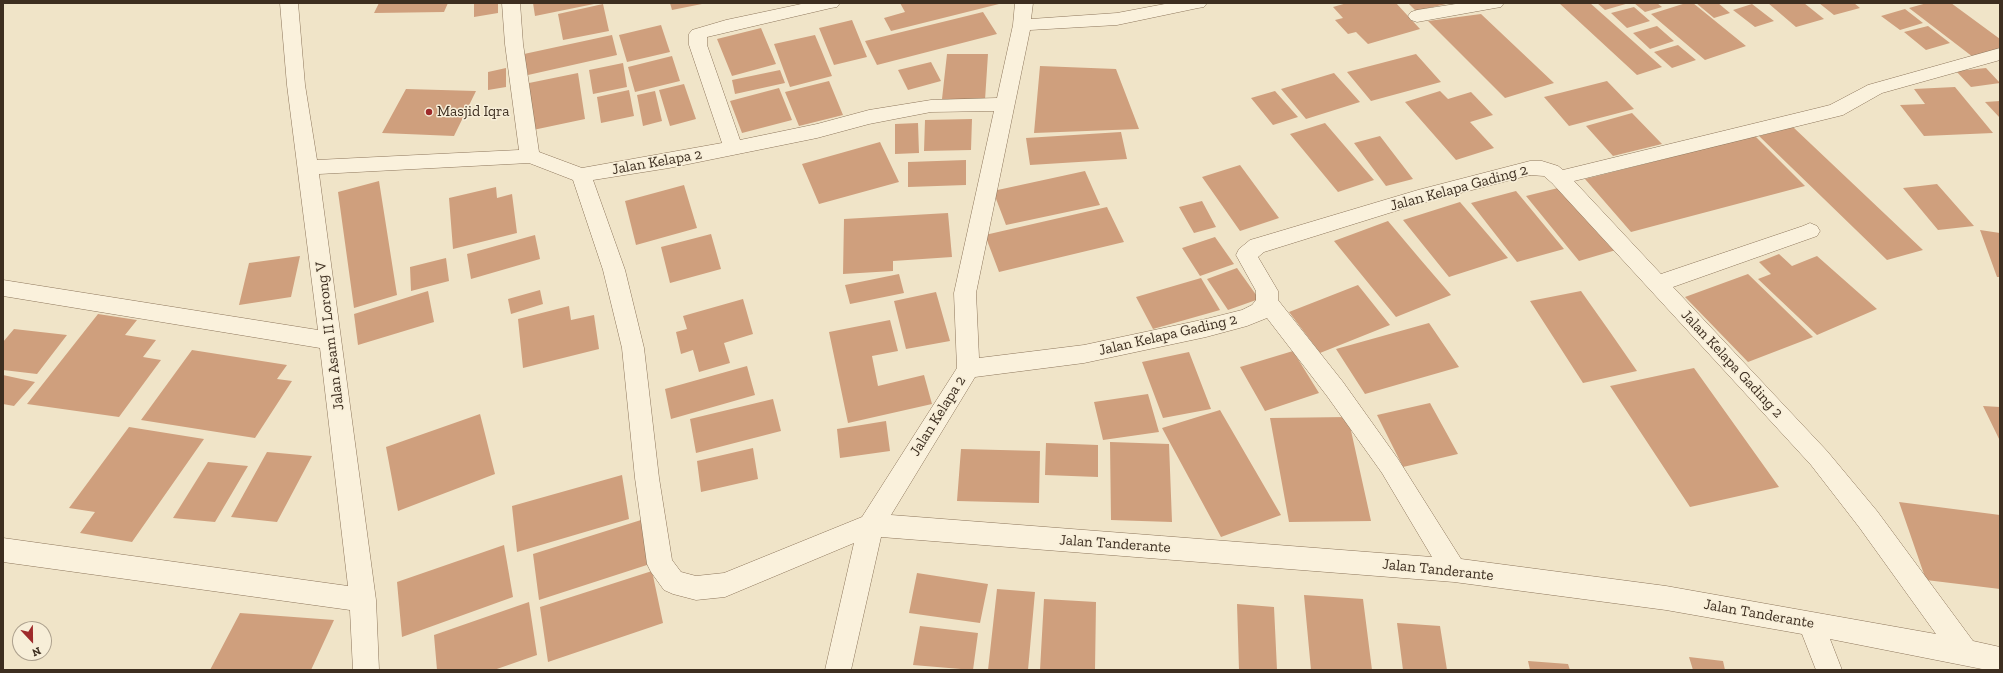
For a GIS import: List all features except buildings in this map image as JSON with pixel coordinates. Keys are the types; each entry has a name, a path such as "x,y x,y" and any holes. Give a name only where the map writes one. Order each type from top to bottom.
{"street":[{"name":"Jalan Asam II Lorong V","path":"289,3 296,85 308,167 363,600 366,670"},
{"path":"511,3 514,44 530,156"},
{"path":"733,148 698,45 698,34 726,26 831,3"},
{"name":"Jalan Kelapa 2","path":"838,670 871,525 968,369 965,293 1022,25 1024,3"},
{"path":"1022,25 1060,24 1117,18 1198,3"},
{"path":"1417,16 1495,3"},
{"path":"1559,178 1836,110 1875,89 2000,54"},
{"name":"Jalan Kelapa 2","path":"308,167 530,156 581,175 669,161 817,131 869,117 931,106 1005,104"},
{"name":"Jalan Kelapa Gading 2","path":"968,369 1084,354 1206,328 1247,317 1260,310 1267,302 1267,291 1246,255 1257,246 1418,198 1530,168 1542,168 1551,171 1559,178 1819,458 1868,519 1966,652"},
{"path":"581,175 614,270 633,348 647,478 660,564 673,582 696,588 724,585 871,525"},
{"path":"1658,284 1810,231"},
{"path":"3,288 330,341"},
{"path":"1267,302 1335,389 1390,466 1454,570"},
{"name":"Jalan Tanderante","path":"871,525 1454,570 1666,598 1811,622 2000,660"},
{"path":"3,550 363,600"},
{"path":"1811,622 1829,670"}],"place":[{"name":"Masjid Iqra","path":"429,112"}]}
